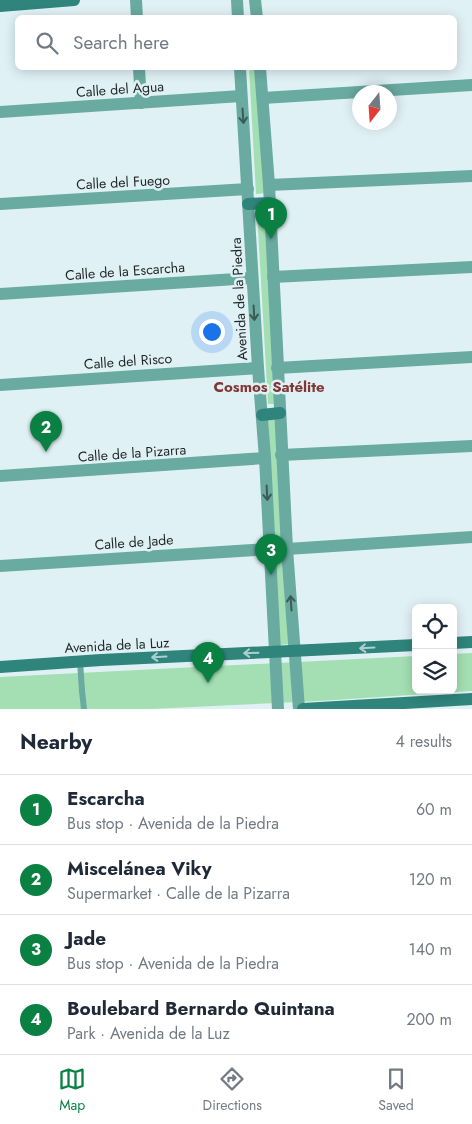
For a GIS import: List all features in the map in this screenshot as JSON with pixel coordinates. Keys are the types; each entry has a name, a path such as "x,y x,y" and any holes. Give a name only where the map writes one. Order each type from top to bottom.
{"main road":[{"path":"0,6 74,0"},
{"path":"248,204 269,203"},
{"path":"262,415 280,413"},
{"path":"457,643 472,642"},
{"name":"Avenida de la Luz","path":"0,668 80,662 412,645"},
{"path":"301,709 472,699"}],"street":[{"path":"136,0 137,15"},
{"path":"237,0 238,15"},
{"path":"255,0 256,15"},
{"path":"140,70 142,103"},
{"name":"Avenida de la Piedra","path":"240,70 265,458 278,709"},
{"path":"260,70 287,549 294,652 301,709"},
{"path":"262,98 472,85"},
{"name":"Calle del Agua","path":"0,112 242,96"},
{"path":"268,185 472,176"},
{"name":"Calle del Fuego","path":"0,204 248,189"},
{"path":"273,277 472,267"},
{"name":"Calle de la Escarcha","path":"0,294 252,278"},
{"path":"277,368 472,358"},
{"name":"Calle del Risco","path":"0,384 258,368"},
{"path":"281,455 472,446"},
{"name":"Calle de la Pizarra","path":"0,476 265,458"},
{"path":"287,549 472,537"},
{"name":"Calle de Jade","path":"0,566 270,549"}],"lane":[{"path":"80,662 84,707"}],"green space":[{"path":"249,70 257,70 267,193 256,194"},
{"path":"257,211 266,211 276,404 268,404"},
{"path":"279,414 292,644 277,645 265,415"},
{"path":"472,653 472,691 457,692 457,654"},
{"path":"412,656 412,694 426,694 151,709 0,709 0,677"}],"place":[{"name":"Escarcha","path":"271,239"},
{"name":"Miscelánea Viky","path":"46,452"},
{"name":"Jade","path":"271,575"},
{"name":"Boulebard Bernardo Quintana","path":"208,683"}],"district":[{"name":"Cosmos Satélite","path":"269,387"}]}
